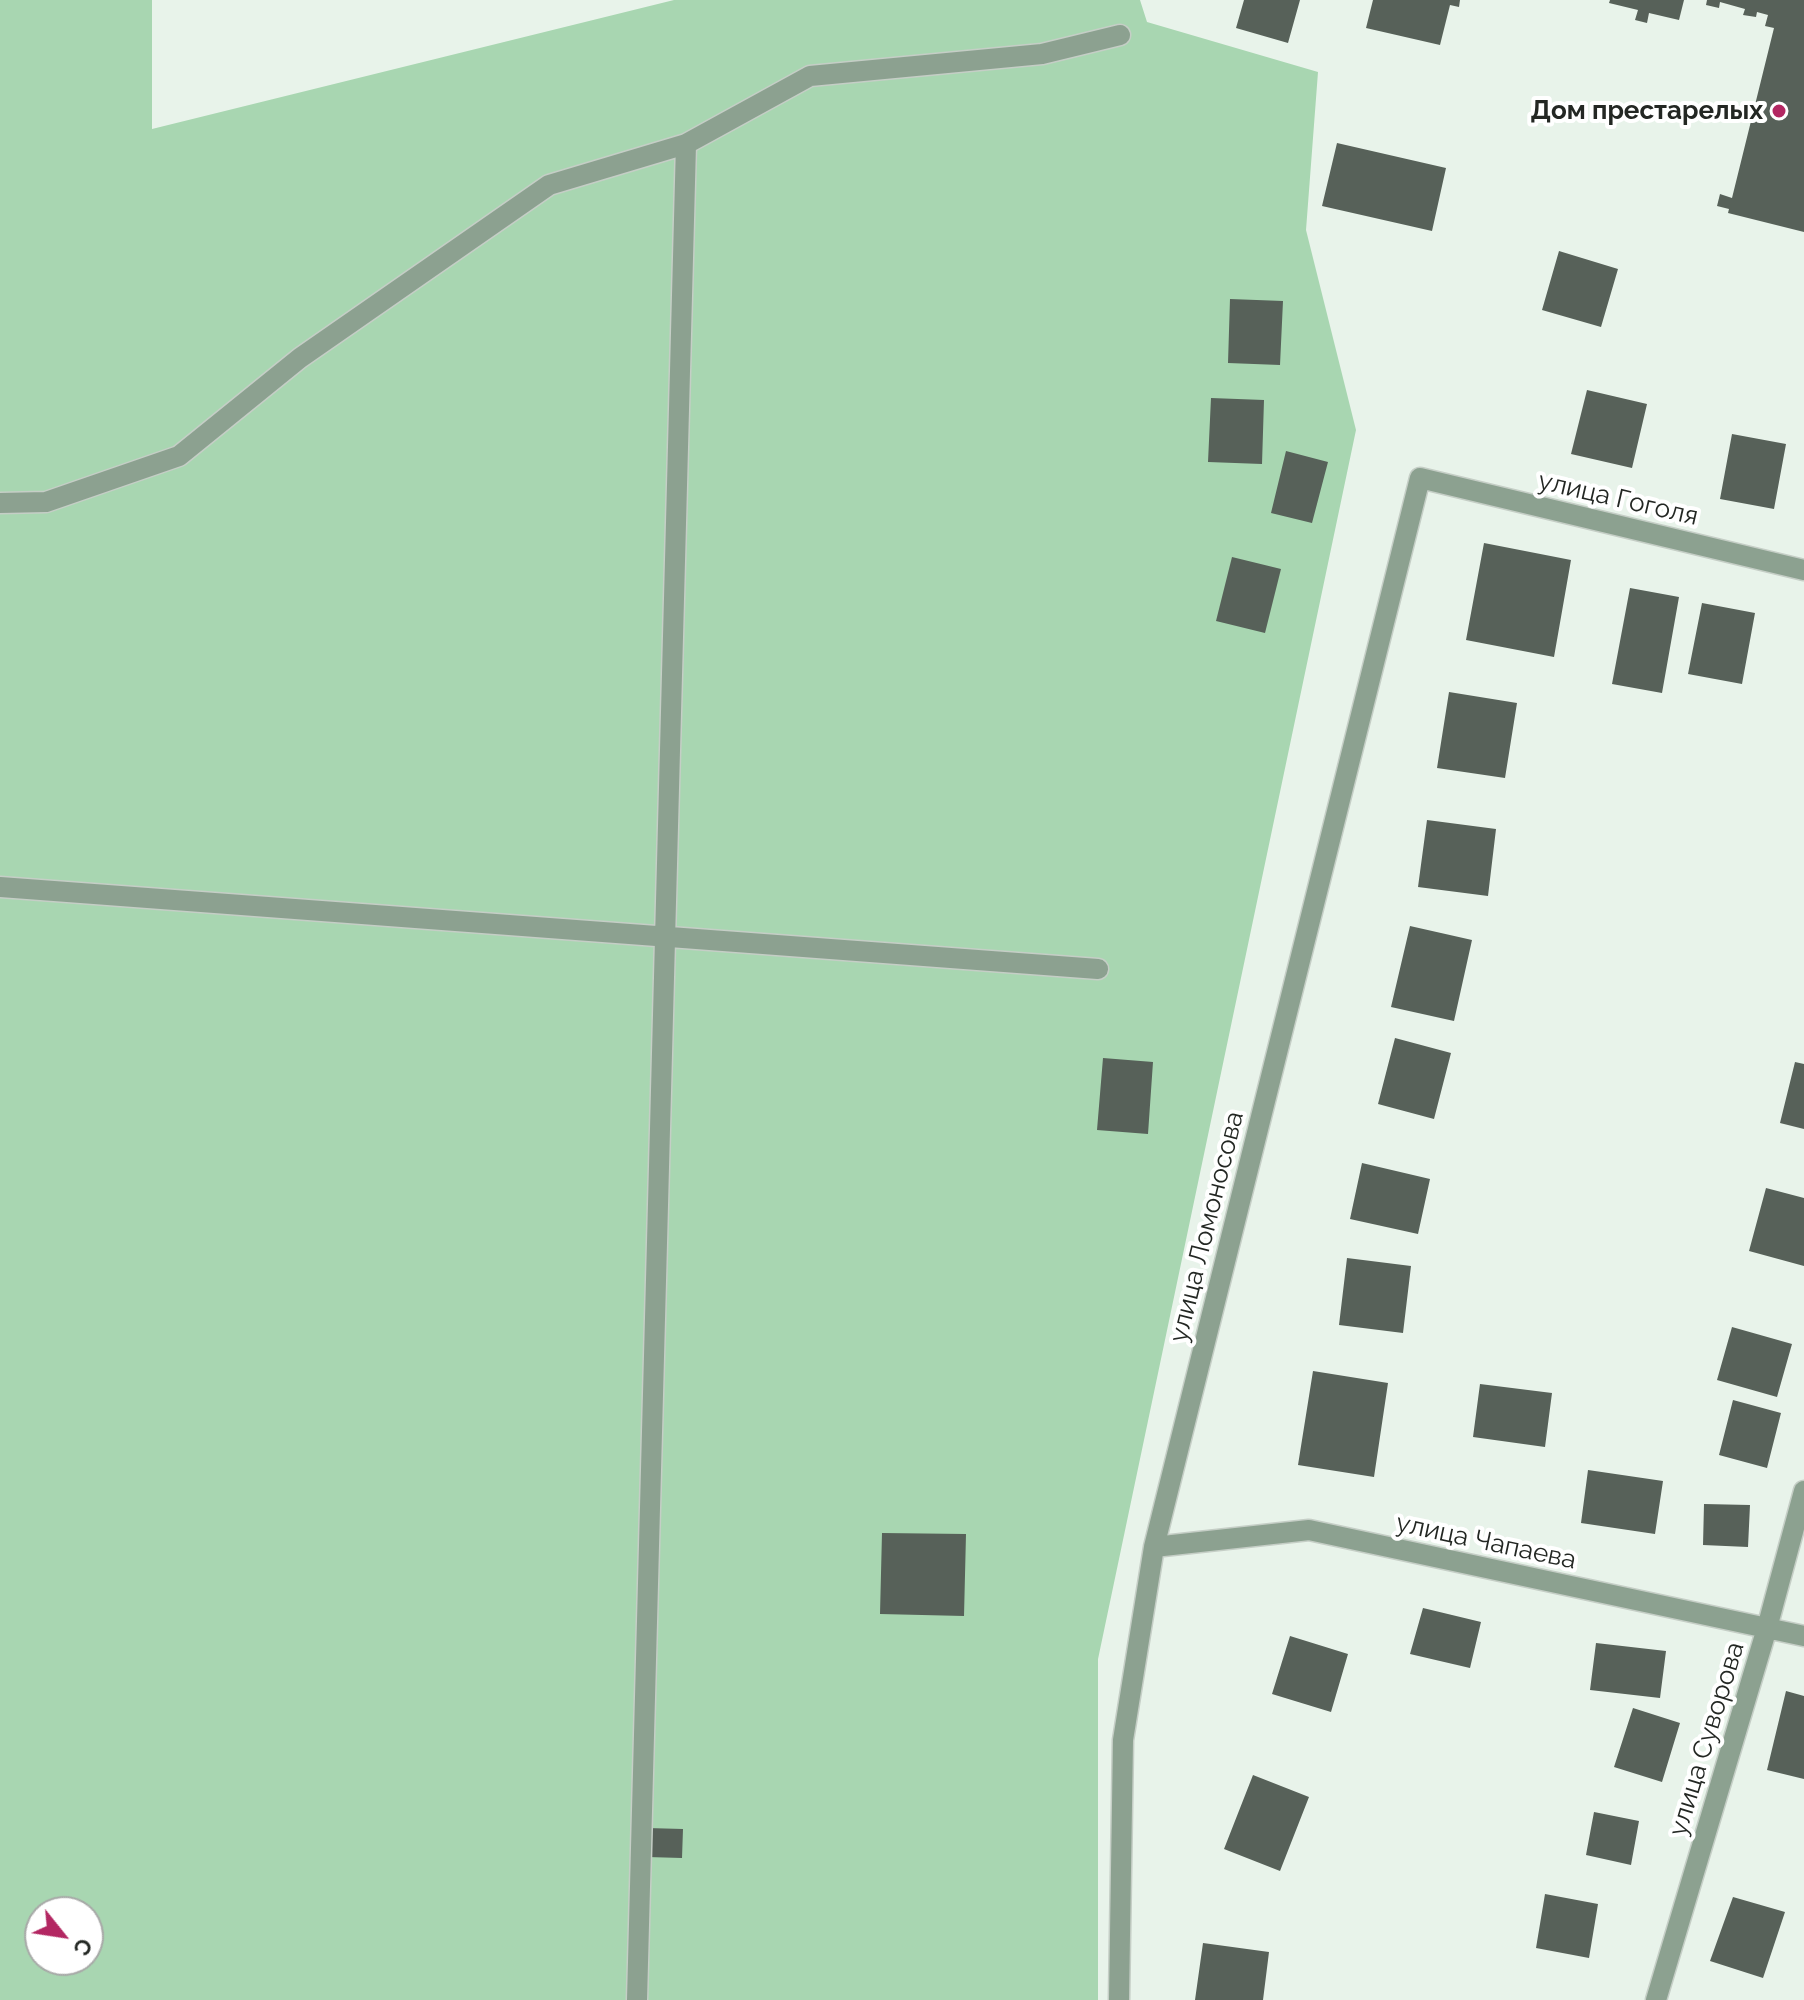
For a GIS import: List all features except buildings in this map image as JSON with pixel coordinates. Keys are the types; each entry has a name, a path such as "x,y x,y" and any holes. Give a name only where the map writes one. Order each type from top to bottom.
{"street":[{"path":"0,503 46,502 179,456 300,358 549,185 686,144 810,76 1042,54 1120,35"},
{"path":"637,2000 686,144"},
{"name":"улица Гоголя","path":"1420,478 1804,570"},
{"name":"улица Ломоносова","path":"1119,2000 1123,1740 1154,1547 1420,478"},
{"path":"0,887 1098,969"},
{"name":"улица Суворова","path":"1656,2000 1767,1628 1804,1491"},
{"name":"улица Чапаева","path":"1154,1547 1309,1530 1804,1636"}],"green space":[{"path":"0,0 152,0 152,129 674,0 1140,0 1147,22 1318,72 1306,230 1356,430 1098,1659 1098,2000 0,2000"}],"place":[{"name":"Дом престарелых","path":"1779,111"}]}
